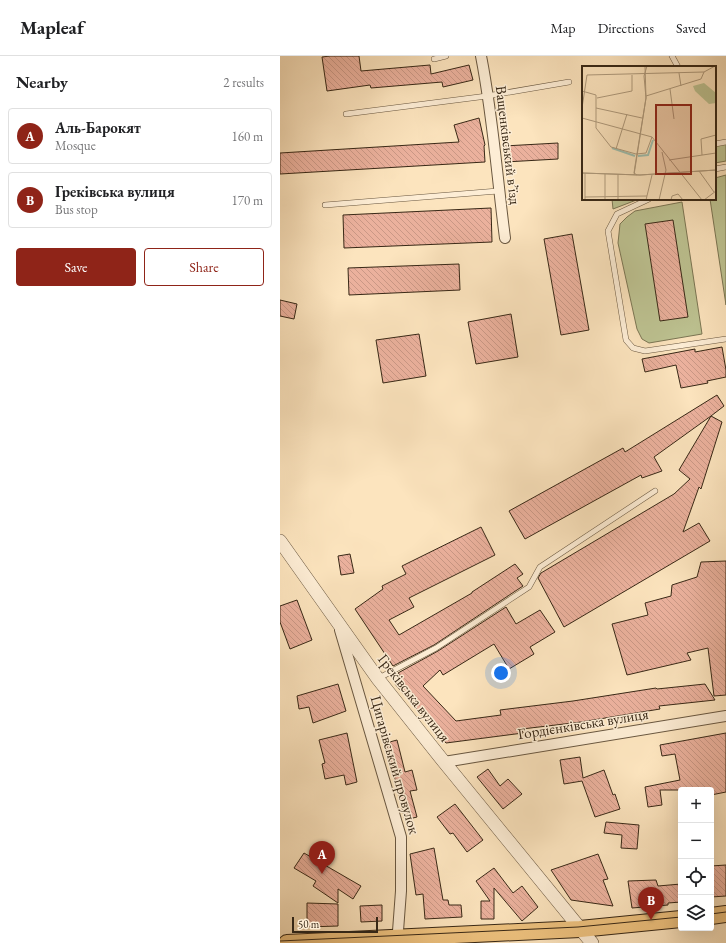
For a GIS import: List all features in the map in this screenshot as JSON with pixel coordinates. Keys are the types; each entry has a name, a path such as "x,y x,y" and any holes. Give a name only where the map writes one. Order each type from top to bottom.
{"main road":[{"path":"714,916 726,914"},
{"path":"287,943 397,941 580,929 678,919"}],"street":[{"name":"Ващенківський в’їзд","path":"481,56 492,129 498,191 505,238"},
{"name":"Греківська вулиця","path":"280,541 378,679 592,943"},
{"name":"Цигарівський провулок","path":"338,622 401,837 401,891 397,941"},
{"name":"Гордієнківська вулиця","path":"444,762 726,716"}],"lane":[{"path":"434,59 446,56"},
{"path":"672,56 677,66"},
{"path":"346,114 487,96 569,82"},
{"path":"716,144 726,142"},
{"path":"716,169 726,167"},
{"path":"325,205 498,191"},
{"path":"647,200 617,214 608,231 626,340 633,348 645,351 726,340"},
{"path":"378,679 436,648 530,587 540,567 655,491"}],"green space":[{"path":"726,143 726,161 716,163 716,145"},
{"path":"726,175 726,305 710,200 716,200 716,178"},
{"path":"612,200 636,200 613,209"},
{"path":"682,202 702,334 649,343 642,339 637,329 618,243 620,224 635,211"}],"building":[{"path":"359,56 361,71 430,65 431,74 469,65 473,80 443,87 442,82 371,88 370,85 327,91 322,57"},
{"path":"479,118 485,145 485,162 280,174 280,153 459,142 454,125"},
{"path":"558,143 558,159 505,162 504,146"},
{"path":"491,208 492,242 344,248 343,215"},
{"path":"673,220 688,317 660,321 645,224"},
{"path":"572,234 589,330 561,335 544,239"},
{"path":"459,264 460,290 349,295 348,268"},
{"path":"280,300 297,304 294,319 280,316"},
{"path":"511,314 518,357 476,364 468,322"},
{"path":"419,334 426,376 383,383 376,340"},
{"path":"722,347 726,377 707,381 708,383 681,388 676,365 645,372 642,359 695,349 695,352"},
{"path":"717,395 724,406 654,457 662,471 642,478 641,475 525,539 509,511 623,448 625,452"},
{"path":"711,416 722,422 701,489 699,487 683,532 699,523 710,541 564,627 538,578 541,573 674,494 690,479 679,470"},
{"path":"481,527 495,555 409,598 414,607 389,620 399,635 472,593 515,564 523,574 517,578 523,586 434,645 393,666 355,609 383,589 382,586 406,574 402,566"},
{"path":"350,554 354,573 341,575 338,556"},
{"path":"726,561 726,695 714,696 708,648 687,653 691,660 627,675 612,624 648,615 645,603 671,596 672,585 697,577 701,562"},
{"path":"297,600 312,640 290,649 280,622 280,606"},
{"path":"506,607 516,624 540,610 555,632 530,647 534,654 509,669 494,644 443,675 440,670 423,686 456,721 501,715 500,710 573,701 656,688 705,684 715,700 659,706 660,709 581,722 522,729 523,733 446,743 395,684 402,679 398,673 438,651"},
{"path":"338,684 346,711 313,723 309,707 299,709 297,696"},
{"path":"347,733 357,782 346,785 344,775 325,779 322,764 325,763 319,740"},
{"path":"726,733 726,792 714,794 714,787 678,787 678,790 660,790 662,805 648,807 645,787 680,780 675,754 662,756 660,745"},
{"path":"397,740 405,772 412,770 417,790 410,791 417,817 405,820 386,743"},
{"path":"580,757 583,778 604,770 620,809 595,817 582,781 564,784 560,760"},
{"path":"488,769 500,786 508,779 522,794 503,809 477,777"},
{"path":"455,804 483,840 467,852 453,833 450,834 437,817"},
{"path":"606,822 639,825 637,849 621,848 622,835 604,833"},
{"path":"434,848 443,900 448,900 449,905 461,905 462,917 425,919 423,894 416,895 410,854"},
{"path":"304,853 361,886 353,899 338,889 338,903 313,886 316,881 294,868"},
{"path":"598,854 608,879 603,880 613,906 571,900 551,870"},
{"path":"726,865 726,896 714,897 714,866"},
{"path":"494,868 513,893 522,886 538,907 522,921 494,888 494,919 481,919 481,901 490,901 476,881"},
{"path":"656,880 658,886 678,884 678,902 668,903 668,905 632,908 628,881"},
{"path":"307,903 338,904 338,926 307,927"},
{"path":"382,905 382,921 361,922 360,906"}],"tram line":[{"path":"714,914 726,912"},
{"path":"280,941 578,927 678,917"}],"place":[{"name":"Аль-Барокят","path":"322,874"},
{"name":"Греківська вулиця","path":"651,920"}]}
